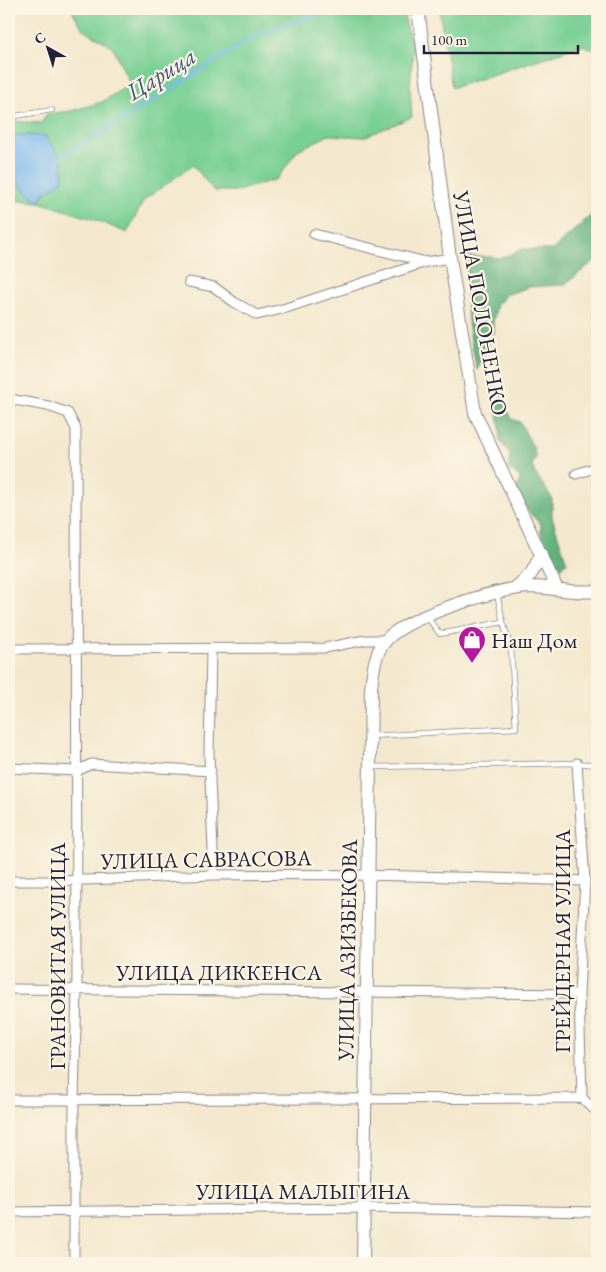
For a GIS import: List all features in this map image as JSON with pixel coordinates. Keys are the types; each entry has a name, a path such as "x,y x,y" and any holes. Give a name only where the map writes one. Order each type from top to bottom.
{"main road":[{"name":"УЛИЦА ПОЛОНЕНКО","path":"418,9 450,258 475,413 557,590"},
{"path":"514,589 531,574 540,556"},
{"path":"386,640 397,630 426,615 514,589 542,587 573,592 597,591"},
{"name":"УЛИЦА АЗИЗБЕКОВА","path":"363,1263 370,736 374,666 378,651 386,640"}],"street":[{"path":"314,234 426,262"},
{"path":"189,282 214,287 234,302 257,315 286,308 426,262 450,258"},
{"name":"ГРАНОВИТАЯ УЛИЦА","path":"9,399 48,406 68,413 76,429 77,990 74,1100 74,1263"},
{"path":"576,474 597,467"},
{"path":"9,649 211,650 325,648 365,640 386,640"},
{"path":"211,650 209,754 214,875"},
{"name":"ГРЕЙДЕРНАЯ УЛИЦА","path":"577,763 585,881 579,994 582,1098"},
{"path":"9,768 77,771 92,764 211,770"},
{"name":"УЛИЦА САВРАСОВА","path":"9,881 76,882 214,875 368,875 585,881"},
{"name":"УЛИЦА ДИККЕНСА","path":"9,989 579,994"},
{"path":"9,1100 582,1098 597,1112"},
{"name":"УЛИЦА МАЛЫГИНА","path":"9,1212 364,1208 597,1212"}],"lane":[{"path":"9,117 52,110"},
{"path":"370,736 516,728 511,648 497,594"},
{"path":"426,615 440,634 504,622"},
{"path":"370,767 577,763 597,765"}],"green space":[{"path":"71,9 402,9 413,49 410,88 412,117 364,137 329,135 298,150 277,179 237,191 214,191 193,165 144,200 127,233 96,220 38,202 46,192 62,181 45,136 9,136 9,121 41,123 47,114 71,111 102,102 130,84 113,47 83,29"},
{"path":"439,9 597,9 597,51 582,45 452,88"},
{"path":"9,172 38,202 9,200"},
{"path":"597,210 597,259 564,285 529,287 506,295 497,305 493,322 494,333 477,370 467,314 468,257 501,258 523,249 552,250"},
{"path":"501,396 512,419 520,422 533,447 536,457 532,466 552,498 552,517 567,563 563,564 562,568 546,548 541,524 520,499 517,489 520,477 508,469 510,454 499,440 500,429 497,406"}],"water":[{"path":"9,136 45,136 62,162 62,181 46,192 39,202 9,172"}],"waterway":[{"name":"Царица","path":"57,160 257,35 332,9"}],"place":[{"name":"Наш Дом","path":"472,664"}]}
